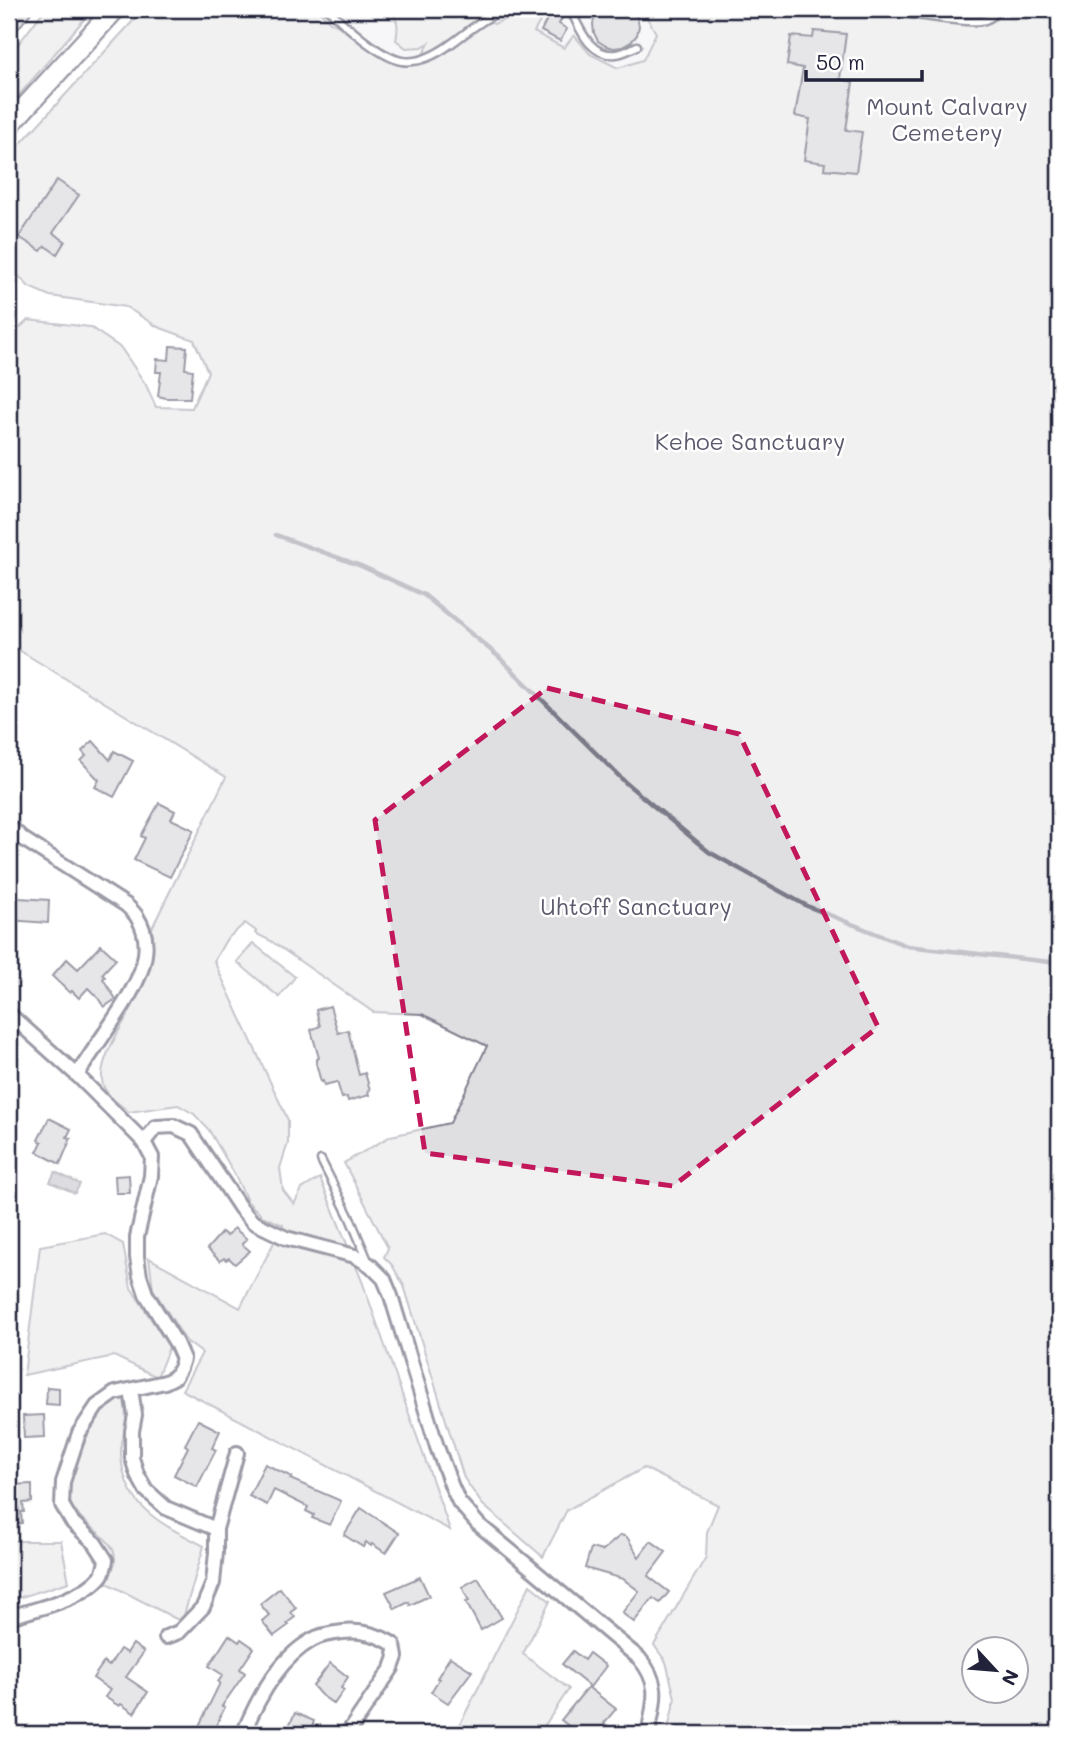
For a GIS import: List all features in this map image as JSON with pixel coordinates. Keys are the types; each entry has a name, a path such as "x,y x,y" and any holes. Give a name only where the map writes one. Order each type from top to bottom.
{"main road":[{"path":"9,125 115,9"}],"street":[{"path":"9,826 23,839 126,905 137,916 143,930 144,956 141,972 77,1075"},
{"path":"9,1014 77,1075 144,1142 152,1157 151,1176 137,1237 137,1257 146,1294 183,1359 175,1377 165,1382 116,1393 97,1406 79,1433 63,1482 62,1505 72,1522 95,1543 106,1560 103,1575 66,1599 9,1616"},
{"path":"144,1142 156,1128 174,1126 191,1134 241,1209 253,1222 286,1238 355,1256 370,1265 384,1279 437,1447 459,1502 478,1524 650,1670 655,1688 648,1734"},
{"path":"131,1390 135,1415 132,1458 136,1474 146,1490 166,1508 216,1529"},
{"path":"166,1637 179,1632 203,1607 213,1583 216,1529 237,1453"},
{"path":"243,1734 257,1702 277,1671 291,1656 313,1639 350,1631 383,1638 394,1645 396,1657 392,1668 347,1734"}],"lane":[{"path":"328,9 368,42 388,56 402,61 422,60 492,16 512,9"},
{"path":"568,9 588,44 602,52 617,55 638,46"},
{"path":"890,9 978,22 994,15 998,9"},
{"path":"321,1160 370,1265"}],"path":[{"path":"1059,1001 1054,1013 1059,1016"}],"highlighted area":[{"path":"547,688 739,734 878,1027 673,1186 425,1153 375,820"}],"shaded area":[{"path":"303,9 445,9 418,65"},
{"path":"463,9 662,9 642,96"},
{"path":"55,1172 80,1184 75,1193 50,1182"}],"green space":[{"path":"45,9 93,9 9,107 9,54"},
{"path":"144,9 318,9 330,22 418,65 429,43 422,47 406,48 396,40 397,23 389,9 480,9 472,13 494,24 521,13 547,9 534,32 564,48 574,35 590,54 618,68 643,60 656,33 642,9 1059,9 1059,1734 667,1734 675,1698 666,1662 654,1645 706,1557 707,1532 718,1505 644,1468 567,1510 543,1557 482,1504 464,1478 404,1286 384,1257 388,1248 344,1163 391,1136 450,1123 487,1046 422,1014 373,1012 271,941 255,933 256,931 245,923 226,940 214,961 288,1120 288,1143 280,1168 283,1190 294,1204 302,1189 320,1178 362,1281 450,1530 182,1390 202,1353 186,1341 153,1289 149,1258 240,1308 283,1225 262,1216 247,1201 209,1130 194,1114 178,1105 129,1112 107,1093 102,1076 107,1055 133,1005 149,966 153,948 152,928 226,777 9,644 9,338 28,320 90,327 121,348 146,385 156,407 192,408 208,372 194,340 158,327 126,307 50,296 29,287 9,266 11,154"},
{"path":"253,943 295,977 279,997 237,962"},
{"path":"105,1234 123,1244 131,1288 169,1347 157,1377 114,1356 24,1375 40,1246"},
{"path":"124,1393 126,1420 121,1453 123,1472 129,1488 148,1512 204,1546 182,1622 105,1582 113,1569 115,1557 112,1548 80,1517 70,1500 70,1476 95,1419 101,1410"},
{"path":"9,1541 61,1541 69,1582 9,1601"},
{"path":"530,1585 550,1601 523,1654 569,1689 539,1734 455,1734"}],"building":[{"path":"9,9 34,9 9,40"},
{"path":"552,9 564,14 559,24 567,29 560,41 541,31"},
{"path":"599,9 632,9 639,26 637,35 622,47 606,46 598,41 593,24"},
{"path":"814,31 846,34 840,79 853,82 846,130 862,132 856,172 824,169 825,163 804,160 810,119 795,116 803,68 787,65 791,36 813,38"},
{"path":"57,180 79,195 53,233 65,241 57,254 45,246 41,251 19,237"},
{"path":"170,346 187,347 185,369 193,370 190,398 158,396 161,372 156,372 157,359 169,360"},
{"path":"93,741 110,760 114,751 133,761 114,797 95,787 99,780 81,761 86,756 82,751"},
{"path":"159,803 175,811 171,819 194,830 170,877 134,860 145,838 141,836"},
{"path":"9,894 19,898 49,900 48,923 9,920"},
{"path":"101,945 116,959 102,974 116,999 104,1007 88,988 79,998 52,976 67,959 78,969"},
{"path":"330,1006 338,1033 348,1030 359,1075 365,1073 369,1095 348,1101 347,1097 342,1098 337,1082 324,1085 323,1081 321,1082 316,1063 319,1058 311,1030 320,1026 316,1010"},
{"path":"49,1118 71,1129 67,1137 71,1138 60,1164 37,1152 42,1142 38,1140"},
{"path":"129,1175 130,1193 116,1193 115,1176"},
{"path":"234,1228 247,1239 242,1244 250,1251 235,1264 229,1258 220,1261 207,1249 222,1232 227,1236"},
{"path":"47,1387 59,1388 59,1405 46,1404"},
{"path":"44,1415 45,1437 24,1438 23,1416"},
{"path":"198,1420 220,1431 212,1448 216,1450 197,1487 174,1475"},
{"path":"265,1464 292,1477 290,1479 341,1501 330,1525 312,1518 314,1515 306,1511 308,1507 274,1490 267,1505 249,1496"},
{"path":"32,1484 32,1502 23,1503 22,1523 9,1524 9,1485"},
{"path":"361,1508 399,1533 386,1553 366,1542 363,1547 344,1535"},
{"path":"621,1535 627,1537 639,1557 651,1541 666,1552 648,1576 669,1592 660,1603 653,1598 634,1622 622,1613 639,1591 623,1579 585,1568 591,1548 602,1551"},
{"path":"420,1577 429,1596 395,1609 386,1592"},
{"path":"478,1578 502,1618 481,1630 466,1602 469,1601 462,1587"},
{"path":"280,1588 296,1608 291,1612 295,1617 274,1636 262,1621 269,1615 260,1604"},
{"path":"229,1635 254,1648 240,1669 245,1673 222,1706 225,1707 212,1734 195,1734 223,1675 209,1666"},
{"path":"133,1644 144,1652 126,1677 148,1692 134,1713 105,1697 110,1690 93,1678 104,1662 109,1666 120,1649 127,1653"},
{"path":"573,1651 584,1660 589,1653 606,1666 590,1687 562,1664"},
{"path":"450,1657 472,1671 448,1703 431,1692"},
{"path":"330,1663 348,1677 341,1688 344,1690 334,1704 313,1686"},
{"path":"588,1687 616,1709 604,1723 618,1734 579,1734 561,1720"},
{"path":"295,1713 314,1721 309,1734 285,1734"}],"waterway":[{"path":"276,535 361,566 424,595 498,656 626,783 709,852 807,906 907,946 1059,963"}],"park label":[{"name":"Mount Calvary Cemetery","path":"947,120"},
{"name":"Kehoe Sanctuary","path":"750,442"},
{"name":"Uhtoff Sanctuary","path":"636,907"}]}
